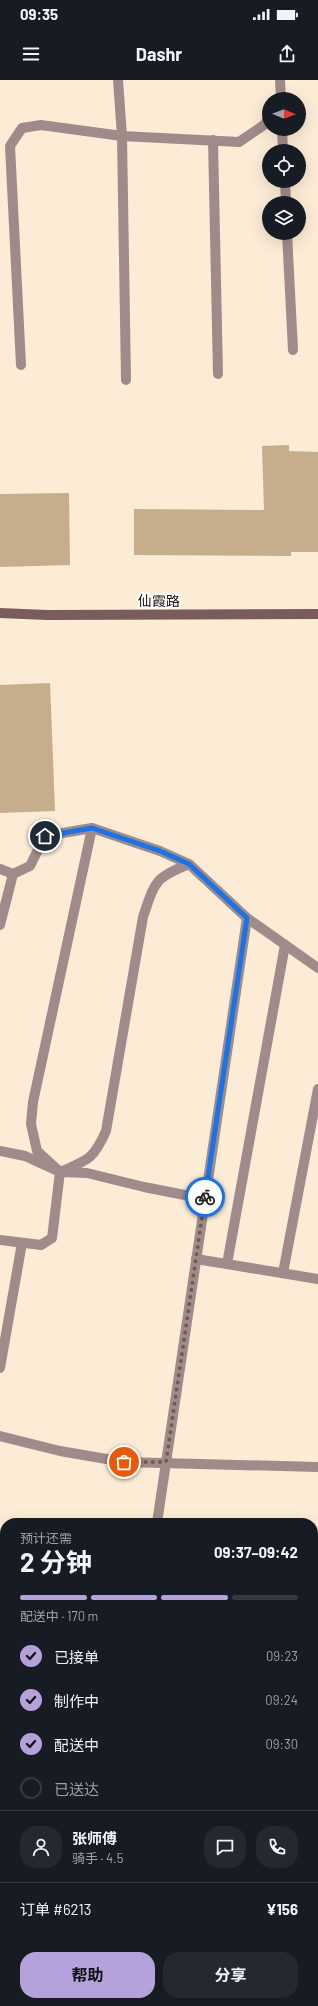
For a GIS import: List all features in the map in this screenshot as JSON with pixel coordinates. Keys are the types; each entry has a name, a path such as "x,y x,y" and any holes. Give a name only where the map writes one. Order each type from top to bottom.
{"street":[{"path":"118,80 122,136 126,380"},
{"path":"280,80 281,92"},
{"path":"21,365 10,146 22,128 41,125 122,136 239,142 262,126"},
{"path":"213,140 218,374"},
{"path":"287,240 293,350"},
{"name":"仙霞路","path":"0,613 47,615 318,614"},
{"path":"60,1172 37,1150 32,1124 33,1102 92,828"},
{"path":"0,869 13,874 30,866 45,836 92,828 160,851 189,864 247,918 318,968"},
{"path":"60,1172 89,1159 100,1145 106,1131 143,917 154,886 167,873 189,864"},
{"path":"0,925 13,874"},
{"path":"158,1518 247,918"},
{"path":"227,1264 285,945"},
{"path":"283,1273 318,1089"},
{"path":"0,1151 25,1156 60,1172 87,1172 144,1187 205,1199"},
{"path":"0,1240 41,1244 52,1238 60,1172"},
{"path":"0,1368 22,1243"},
{"path":"196,1259 318,1279"},
{"path":"0,1436 60,1451 124,1462 318,1467"}],"building":[{"path":"289,445 289,451 318,452 318,552 291,552 291,556 134,555 134,509 264,510 262,446"},
{"path":"69,493 70,565 0,567 0,494"},
{"path":"50,683 55,811 0,813 0,685"}],"way so far":[{"path":"124,1462 166,1462 205,1197"}],"route":[{"path":"45,836 92,828 160,851 189,864 215,886 247,918 205,1197"}]}
